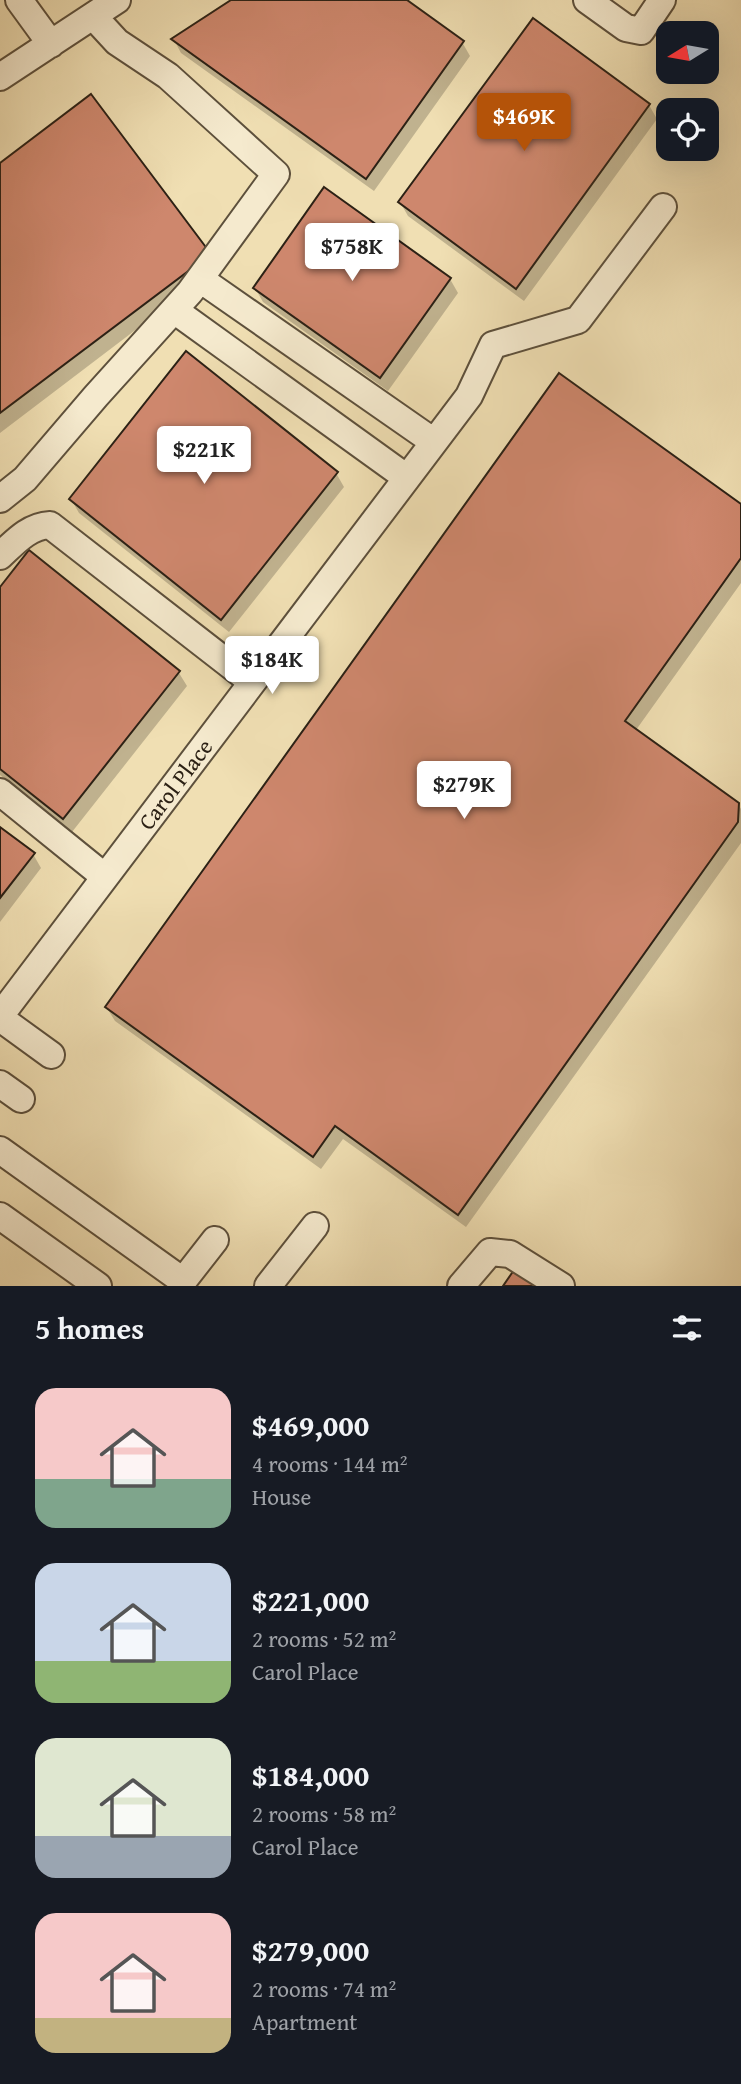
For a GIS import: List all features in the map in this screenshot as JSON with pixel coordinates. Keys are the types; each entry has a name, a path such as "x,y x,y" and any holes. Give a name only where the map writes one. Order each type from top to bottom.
{"street":[{"path":"19,0 51,44"},
{"path":"0,77 117,0"},
{"path":"587,0 626,28 641,31 662,0"},
{"path":"0,499 24,479 174,310 200,279 276,174 169,76 117,42 93,16"},
{"name":"Carol Place","path":"0,1017 469,396 493,345 578,320 663,207"},
{"path":"200,279 434,442"},
{"path":"174,310 407,478"},
{"path":"349,436 373,400"},
{"path":"0,556 26,533 39,526 50,525 253,682"},
{"path":"0,792 105,877"},
{"path":"0,1017 51,1055"},
{"path":"0,1150 181,1284 215,1240"},
{"path":"0,1216 98,1286"},
{"path":"268,1286 315,1226"},
{"path":"461,1286 490,1252 510,1254 561,1286"}],"building":[{"path":"231,0 407,0 464,41 366,179 171,39"},
{"path":"533,18 650,104 516,289 398,202"},
{"path":"91,94 211,254 0,413 0,163"},
{"path":"324,187 451,278 380,378 253,288"},
{"path":"186,351 338,472 221,620 69,499"},
{"path":"559,373 741,504 741,558 625,721 739,803 738,822 458,1215 335,1126 313,1157 105,1007"},
{"path":"29,550 180,671 63,819 0,769 0,587"},
{"path":"0,827 35,853 0,898"},
{"path":"514,1270 536,1286 503,1286"}]}
